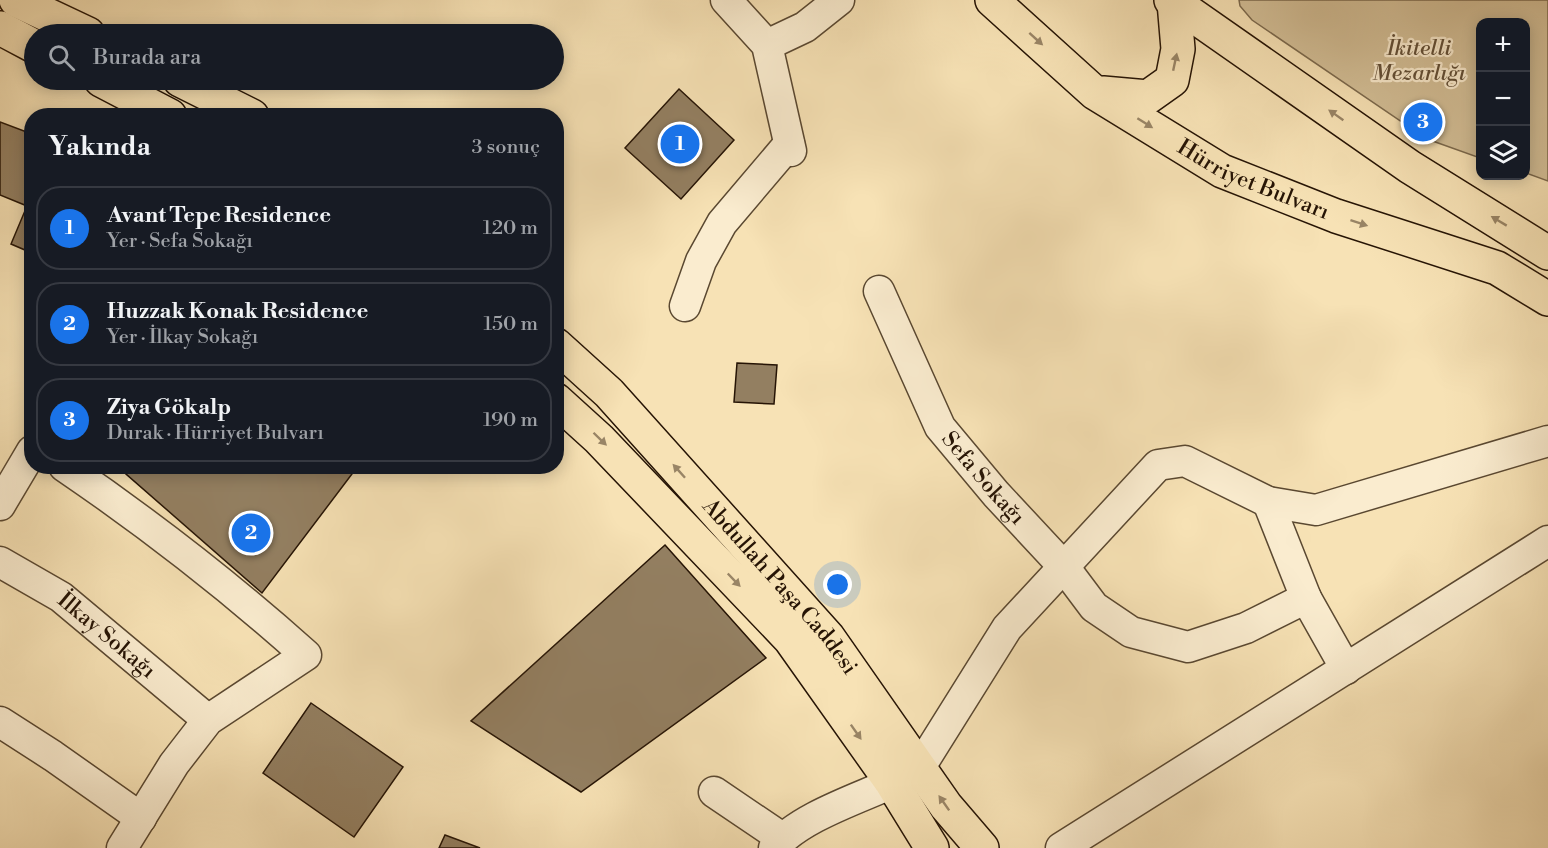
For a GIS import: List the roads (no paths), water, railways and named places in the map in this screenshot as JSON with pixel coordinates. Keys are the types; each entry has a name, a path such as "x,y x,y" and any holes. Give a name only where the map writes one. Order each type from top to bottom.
{"main road":[{"path":"16,0 67,24"},
{"name":"Hürriyet Bulvarı","path":"992,0 1095,93 1222,171 1336,216 1497,267 1548,298"},
{"path":"1095,93 1148,97 1172,80 1178,50 1173,1"},
{"path":"1173,1 1410,167 1548,253"},
{"path":"0,28 24,41"},
{"path":"120,90 155,108"},
{"path":"200,90 236,108"},
{"name":"Abdullah Paşa Caddesi","path":"564,352 609,393 828,637 906,775 932,848"},
{"name":"Abdullah Paşa Caddesi","path":"564,407 599,439 790,639 906,775 946,806 982,848"}],"street":[{"path":"685,306 701,261 722,223 790,147 767,45 726,0"},
{"path":"767,45 805,27 839,0"},
{"name":"Sefa Sokağı","path":"879,291 940,427 996,494 1064,567 1094,607 1131,633 1188,647 1246,628 1306,598"},
{"path":"714,792 778,843 808,822 906,775 1007,628 1158,465 1185,460 1268,502 1316,510 1548,441"},
{"path":"0,505 24,464"},
{"path":"76,474 140,518 249,604 306,655 208,720 174,764 122,848"},
{"path":"1268,502 1306,598 1346,669"},
{"path":"1061,848 1548,541"},
{"name":"İlkay Sokağı","path":"0,562 61,597 208,720"},
{"path":"0,722 141,818"}],"place":[{"name":"Ziya Gökalp","path":"1423,122"},
{"name":"Avant Tepe Residence","path":"680,144"},
{"name":"Huzzak Konak Residence","path":"251,533"}],"park label":[{"name":"İkitelli Mezarlığı","path":"1419,60"}]}
